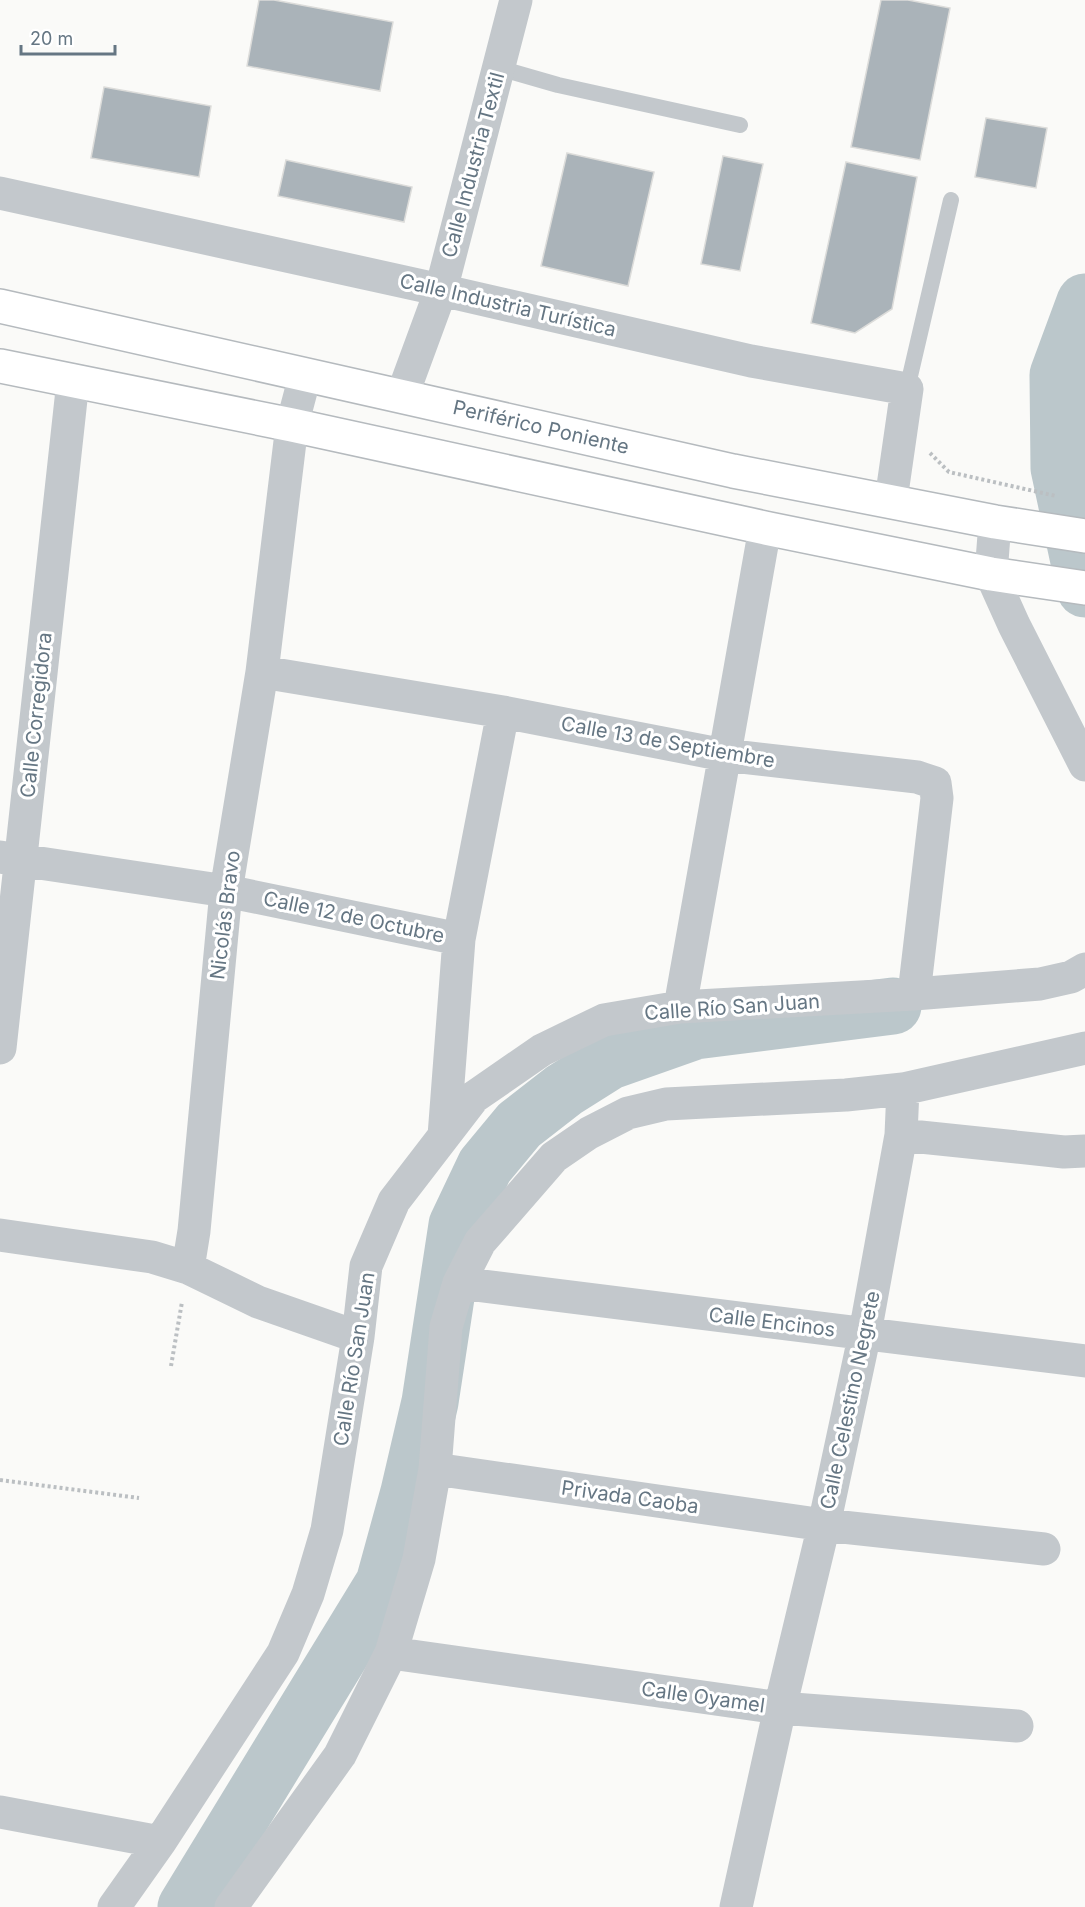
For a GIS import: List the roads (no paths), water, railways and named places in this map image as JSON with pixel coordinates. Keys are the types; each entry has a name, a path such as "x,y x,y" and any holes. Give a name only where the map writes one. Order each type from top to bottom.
{"main road":[{"name":"Periférico Poniente","path":"0,306 733,471 891,500 1004,524 1083,536"},
{"path":"0,366 292,425 765,528 1005,575 1085,588"}],"street":[{"name":"Calle Industria Textil","path":"402,396 441,290 516,0"},
{"name":"Calle Industria Turística","path":"0,193 751,361 907,389"},
{"name":"Nicolás Bravo","path":"188,1268 194,1231 226,891 262,672 292,425 305,376"},
{"name":"Calle Corregidora","path":"0,1048 10,858 73,381"},
{"path":"891,500 907,389"},
{"path":"1004,524 1005,575 1014,625 1085,765"},
{"path":"680,1006 765,528"},
{"name":"Calle 13 de Septiembre","path":"262,672 503,712 724,756 917,777 935,783 937,798 914,994"},
{"path":"444,1136 459,939 503,712"},
{"name":"Calle 12 de Octubre","path":"10,858 226,891 459,939"},
{"name":"Calle Río San Juan","path":"114,1907 160,1842 283,1653 308,1594 327,1530 358,1337 366,1266 394,1201 474,1097 542,1050 604,1020 680,1006 914,994 1040,984 1071,977 1085,969"},
{"path":"231,1907 340,1755 391,1653 419,1559 435,1469 446,1327 459,1283 480,1242 554,1158 589,1133 628,1113 666,1104 846,1095 903,1089 1085,1048"},
{"name":"Calle Celestino Negrete","path":"736,1907 824,1525 865,1333 901,1135 903,1089"},
{"path":"901,1135 1064,1152 1085,1150"},
{"path":"0,1235 152,1257 188,1268 258,1302 358,1337"},
{"name":"Calle Encinos","path":"459,1283 1085,1361"},
{"name":"Privada Caoba","path":"435,1469 824,1525 1044,1550"},
{"name":"Calle Oyamel","path":"391,1653 780,1708 1017,1726"},
{"path":"0,1812 160,1842"}],"lane":[{"path":"499,68 558,86 740,125"},
{"path":"907,389 951,200"}],"waterway":[{"path":"1085,302 1058,375 1059,468 1085,589"},
{"path":"186,1907 384,1583 409,1492 430,1402 457,1225 485,1166 519,1125 564,1090 610,1061 695,1031 893,1006"}]}
